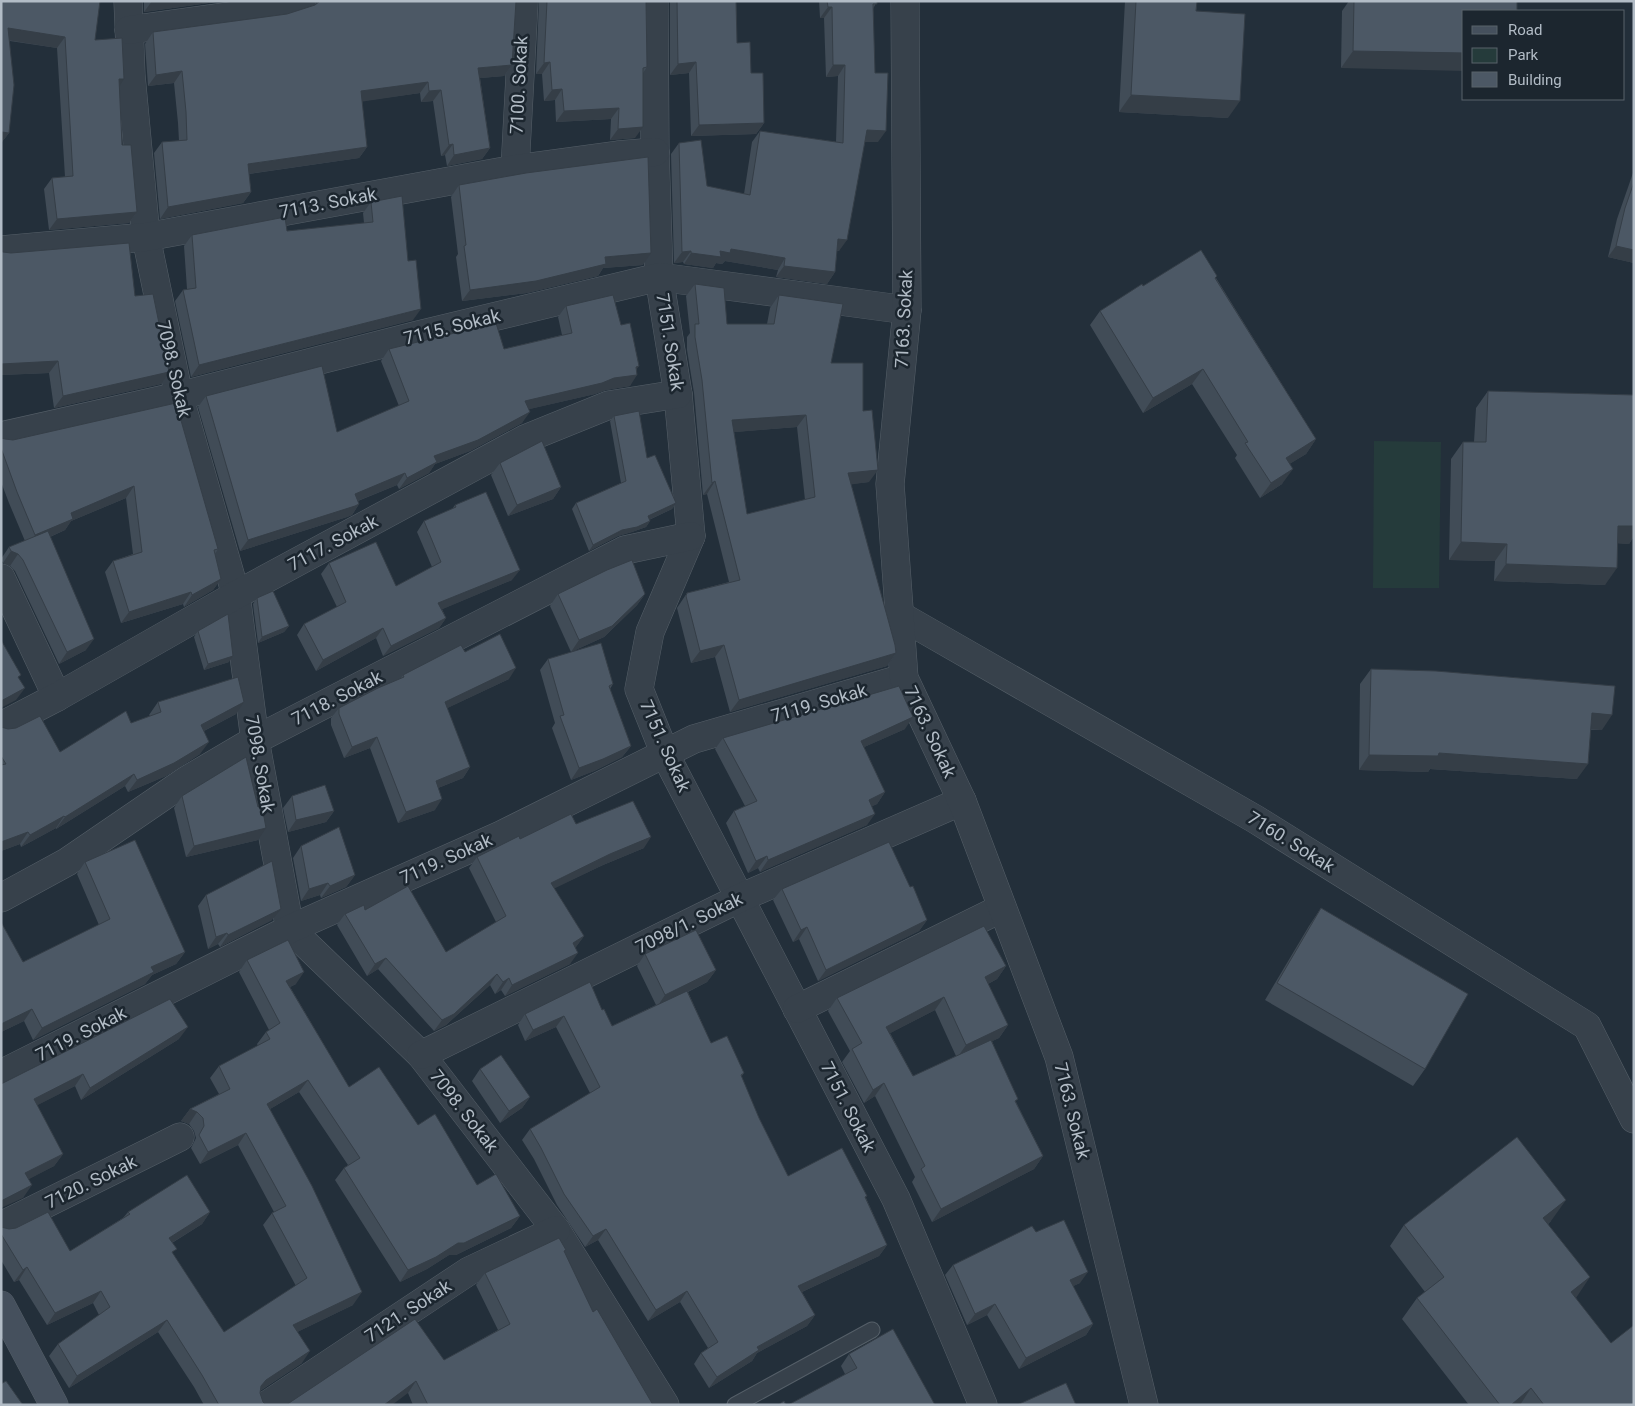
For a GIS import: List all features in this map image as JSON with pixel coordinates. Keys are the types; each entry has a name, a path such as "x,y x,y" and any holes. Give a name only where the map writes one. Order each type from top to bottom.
{"main road":[{"path":"1,1305 54,1405"}],"street":[{"name":"7098. Sokak","path":"128,1 131,75 146,237 179,396 236,595 255,740 290,929 421,1056 556,1230 665,1405"},
{"path":"130,30 274,10 302,1"},
{"name":"7100. Sokak","path":"515,168 524,1"},
{"name":"7151. Sokak","path":"654,1 655,152 659,277 678,394 691,536 650,632 639,689 665,754 896,1199 983,1405"},
{"name":"7163. Sokak","path":"904,1 907,310 890,484 904,678 962,801 1059,1058 1144,1405"},
{"name":"7113. Sokak","path":"1,250 146,237 515,168 655,152"},
{"name":"7115. Sokak","path":"1,436 179,396 418,335 659,277 907,310"},
{"name":"7117. Sokak","path":"1,726 57,697 236,595 525,439 609,404 678,394"},
{"name":"7118. Sokak","path":"1,898 67,862 187,780 255,740 625,550 691,536"},
{"path":"1,578 57,697"},
{"name":"7160. Sokak","path":"899,615 1255,819 1587,1026 1628,1084 1634,1119"},
{"name":"7119. Sokak","path":"1,1074 290,929 501,835 694,740 904,678"},
{"name":"7098/1. Sokak","path":"421,1056 740,898 962,801"},
{"path":"797,1009 1002,908"},
{"name":"7120. Sokak","path":"1,1226 180,1137"},
{"name":"7121. Sokak","path":"266,1405 299,1395 469,1271 556,1230"}],"lane":[{"path":"735,1405 872,1330"}],"green space":[{"path":"1374,441 1441,442 1439,588 1373,588"}],"building":[{"path":"1,1 100,1 95,40 122,38 124,79 119,79 122,145 131,145 137,212 57,219 52,178 73,176 65,37 8,28 14,85 9,133 2,132 1,143"},
{"path":"320,1 516,1 512,65 478,68 490,148 454,155 453,144 449,145 441,90 429,91 428,82 361,91 367,147 248,164 251,192 168,207 162,142 187,140 186,112 182,71 156,75 153,32 287,14 315,5"},
{"path":"547,1 646,1 647,67 643,68 643,127 618,129 619,108 564,111 562,89 552,90 550,62 544,63"},
{"path":"677,1 736,1 737,43 750,42 751,73 763,73 764,123 699,125 696,62 678,64"},
{"path":"827,1 877,1 877,4 873,4 875,73 888,73 886,131 867,130 847,240 838,239 835,272 784,266 785,258 731,249 730,253 720,251 721,257 691,253 691,251 682,252 679,143 701,140 707,186 750,195 760,131 843,143 845,65 833,65 832,7 828,7"},
{"path":"1136,1 1197,1 1196,11 1245,14 1240,101 1131,95"},
{"path":"1354,1 1517,1 1517,10 1462,10 1462,53 1353,51"},
{"path":"648,157 651,253 605,257 606,264 536,281 470,290 459,185 526,173"},
{"path":"1634,182 1634,250 1616,246 1625,208"},
{"path":"402,196 408,261 416,260 421,309 199,365 183,290 196,288 192,235 285,217 287,231 373,222 371,202"},
{"path":"129,243 135,296 153,294 169,372 63,396 58,361 1,364 1,251 11,253"},
{"path":"1201,250 1217,276 1215,278 1316,439 1286,458 1293,469 1271,483 1245,443 1248,442 1203,369 1153,398 1100,311"},
{"path":"695,284 724,288 727,324 774,324 779,295 843,304 831,363 863,363 863,411 872,410 878,470 848,473 896,653 739,700 724,645 700,651 686,596 687,593 740,580 715,481 712,483 702,380 695,337 695,324 699,324","holes":["806,415 815,497 747,514 732,420"]},
{"path":"613,295 621,325 630,323 639,366 636,367 637,375 614,378 602,383 525,401 530,412 478,440 434,456 437,462 407,478 405,473 355,494 359,504 248,540 206,396 322,366 337,432 409,401 389,349 496,323 504,349 572,333 566,306"},
{"path":"1488,391 1634,395 1634,526 1618,526 1617,568 1506,564 1507,544 1461,542 1463,442 1486,442"},
{"path":"176,403 218,549 214,550 221,579 192,595 191,592 129,612 113,561 142,552 134,486 71,513 73,519 35,535 1,448 1,438 13,440"},
{"path":"639,411 647,458 655,455 676,503 648,516 650,521 637,527 622,530 593,545 576,503 626,481 614,416"},
{"path":"542,441 561,487 517,505 500,463"},
{"path":"486,492 520,570 438,603 446,618 391,646 383,628 323,660 304,624 346,602 329,563 376,542 396,586 441,562 424,521"},
{"path":"48,531 94,639 67,652 23,560 18,554 11,551 9,547"},
{"path":"632,560 645,594 612,626 579,640 558,594"},
{"path":"273,591 289,626 262,637 257,598"},
{"path":"228,614 233,656 208,664 198,631"},
{"path":"500,634 516,668 445,702 470,767 436,781 442,799 406,812 377,737 352,747 339,714 339,708 404,677 403,675 461,645 465,652"},
{"path":"1,640 21,675 18,677 25,688 1,701"},
{"path":"601,643 613,684 609,686 631,746 579,768 560,716 564,715 548,659"},
{"path":"1371,669 1436,671 1615,686 1612,715 1592,713 1588,764 1439,753 1438,756 1369,755"},
{"path":"238,677 244,702 201,725 209,742 174,763 137,780 134,774 65,817 30,835 28,832 1,842 1,765 6,764 1,756 1,727 8,729 16,728 40,716 60,752 126,711 131,723 161,712 158,702"},
{"path":"899,686 913,717 861,741 885,792 869,800 875,814 768,860 767,856 756,861 734,811 757,801 723,738"},
{"path":"246,757 258,807 262,806 266,828 194,846 182,796"},
{"path":"325,785 334,811 296,820 292,796"},
{"path":"633,801 651,837 610,854 551,883 584,936 573,943 578,953 512,985 509,978 503,982 497,974 454,1014 442,1020 386,958 375,964 345,914 364,905 365,910 408,886 446,952 506,916 477,857 519,836 520,839 571,814 576,824"},
{"path":"339,827 355,875 330,886 328,883 309,889 301,846"},
{"path":"135,840 185,952 151,967 154,972 42,1028 32,1009 1,1024 1,922 23,962 110,919 85,862"},
{"path":"889,842 910,887 913,886 927,920 826,970 807,927 801,930 782,889"},
{"path":"272,861 281,909 228,935 227,933 216,937 206,895"},
{"path":"1321,908 1468,994 1425,1069 1277,983"},
{"path":"984,926 1006,966 985,977 1008,1025 966,1045 944,997 886,1027 913,1076 991,1040 1018,1099 1015,1101 1043,1156 941,1209 921,1169 925,1166 884,1083 873,1090 852,1049 862,1043 837,998"},
{"path":"696,930 716,970 665,995 645,954"},
{"path":"288,940 304,972 286,981 349,1087 379,1067 418,1125 435,1114 477,1185 496,1174 520,1216 464,1243 458,1243 436,1257 408,1270 344,1168 360,1158 308,1080 267,1104 312,1186 362,1292 293,1325 310,1351 266,1380 261,1386 260,1393 266,1405 219,1405 167,1320 77,1376 58,1344 110,1307 101,1291 55,1313 27,1267 23,1270 1,1234 1,1227 16,1228 48,1212 70,1251 130,1214 128,1212 187,1175 210,1212 169,1238 177,1249 172,1252 224,1332 307,1278 272,1213 286,1206 246,1133 208,1152 199,1135 204,1126 203,1118 197,1112 190,1109 230,1089 219,1066 270,1039 266,1032 280,1023 247,960"},
{"path":"590,982 602,1010 604,1009 612,1026 687,991 711,1043 727,1036 744,1073 741,1075 759,1118 788,1176 842,1148 867,1196 865,1197 887,1245 798,1286 815,1315 757,1347 759,1350 717,1377 701,1353 718,1342 687,1291 656,1310 606,1229 593,1236 564,1194 530,1129 600,1087 564,1016 533,1030 525,1014"},
{"path":"170,999 188,1027 90,1088 83,1074 34,1099 63,1154 25,1173 32,1185 1,1201 1,1084"},
{"path":"501,1055 530,1097 509,1111 480,1069"},
{"path":"1517,1137 1566,1200 1543,1218 1590,1277 1571,1292 1611,1343 1634,1325 1634,1405 1544,1405 1531,1388 1511,1405 1500,1405 1417,1298 1444,1277 1404,1225"},
{"path":"1064,1220 1088,1272 1070,1280 1093,1324 1026,1358 995,1304 975,1314 953,1265 1032,1226 1036,1232"},
{"path":"559,1238 593,1312 597,1309 653,1405 428,1405 416,1381 384,1405 286,1405 415,1319 444,1360 510,1324 485,1273"},
{"path":"893,1329 935,1405 788,1405 857,1368 849,1354"},
{"path":"6,1381 23,1405 1,1405 1,1384"},
{"path":"1066,1383 1076,1405 1017,1405"},
{"path":"784,1401 786,1405 778,1405"}]}
